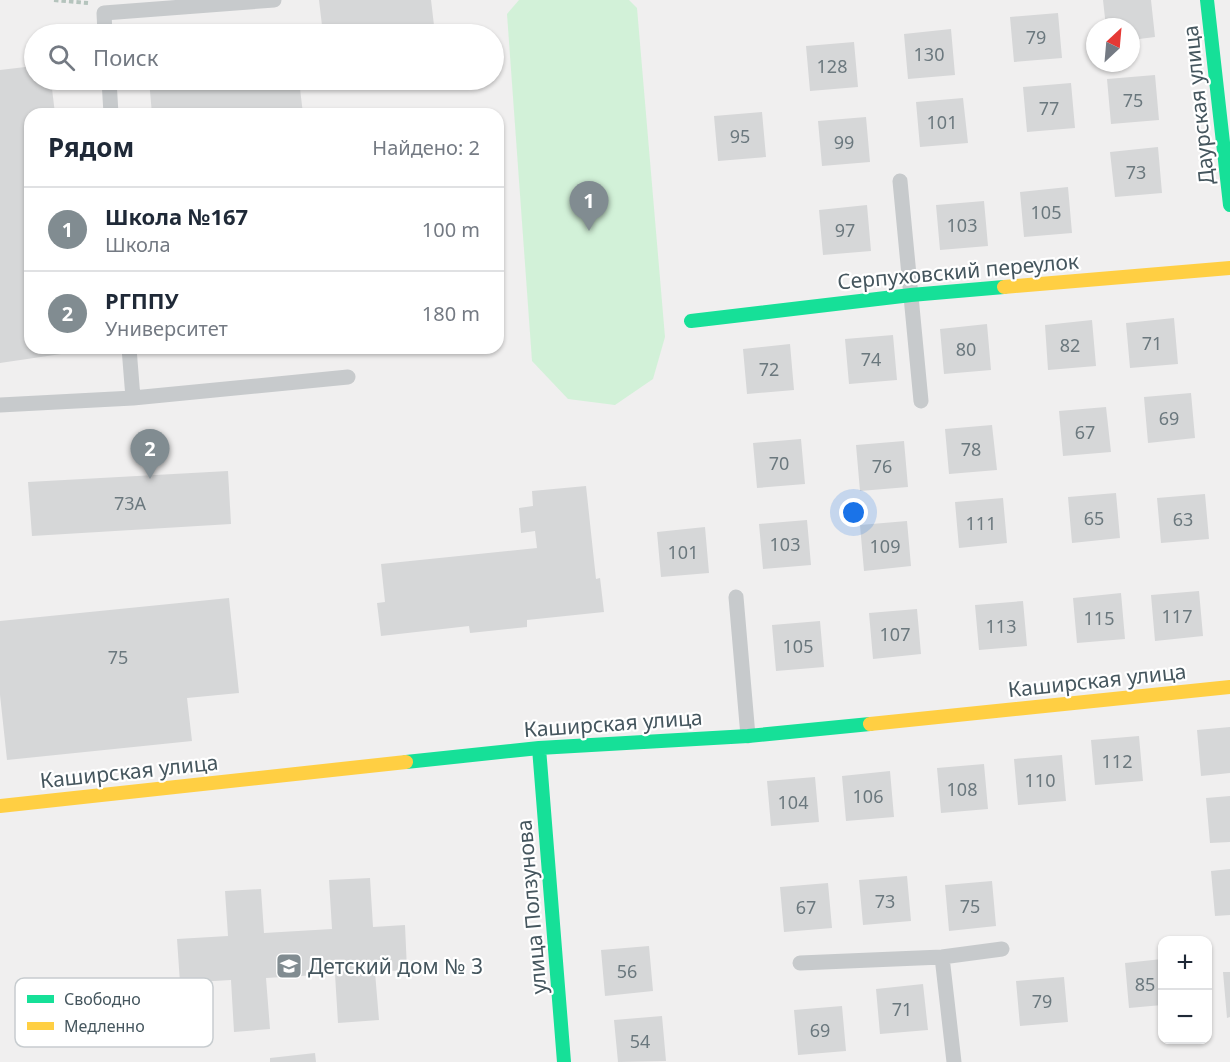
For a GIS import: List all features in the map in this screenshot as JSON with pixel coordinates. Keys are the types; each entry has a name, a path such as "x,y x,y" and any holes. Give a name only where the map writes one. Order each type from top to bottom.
{"street":[{"name":"Даурская улица","path":"1207,0 1230,205"},
{"name":"Серпуховский переулок","path":"690,321 911,295 1230,268"},
{"name":"Каширская улица","path":"0,806 539,748 748,736 1230,687"},
{"name":"улица Ползунова","path":"539,748 564,1062"}],"lane":[{"path":"105,24 104,13 274,0"},
{"path":"110,90 111,108"},
{"path":"900,181 921,401"},
{"path":"129,354 133,398"},
{"path":"0,405 133,398 348,377"},
{"path":"736,597 748,736"},
{"path":"800,963 942,957 1002,949"},
{"path":"942,957 954,1062"}],"path":[{"path":"54,0 97,4"}],"green space":[{"path":"519,0 629,0 637,8 665,337 653,379 615,405 568,399 532,361 507,14"}],"building":[{"path":"319,0 431,0 434,24 322,24"},
{"path":"1103,0 1151,0 1155,37 1140,39 1140,18 1105,18"},
{"path":"1058,13 1062,58 1014,62 1010,17"},
{"path":"951,29 955,75 908,79 904,34"},
{"path":"854,42 858,87 810,91 806,46"},
{"path":"24,67 24,90 52,90 54,108 24,108 24,354 61,354 0,363 0,70"},
{"path":"1155,75 1159,120 1111,124 1107,79"},
{"path":"1071,83 1075,128 1027,132 1023,87"},
{"path":"150,90 300,90 302,108 151,108"},
{"path":"963,98 968,143 920,147 916,102"},
{"path":"762,112 766,157 718,161 714,116"},
{"path":"866,117 870,162 822,166 818,121"},
{"path":"1158,147 1162,193 1115,197 1110,152"},
{"path":"1068,187 1072,233 1024,237 1020,192"},
{"path":"984,201 988,246 940,250 936,205"},
{"path":"867,205 871,251 823,255 819,210"},
{"path":"1174,318 1178,364 1130,368 1126,323"},
{"path":"1092,320 1096,366 1048,370 1045,325"},
{"path":"987,324 991,370 944,374 940,329"},
{"path":"893,335 897,380 849,384 845,339"},
{"path":"790,344 794,390 747,394 743,349"},
{"path":"1191,393 1195,438 1148,443 1144,397"},
{"path":"1106,407 1111,452 1063,456 1059,411"},
{"path":"992,425 997,470 949,474 945,429"},
{"path":"801,439 805,484 757,488 753,443"},
{"path":"904,441 908,487 860,491 856,445"},
{"path":"228,471 231,524 32,536 28,482"},
{"path":"586,486 596,579 600,578 604,612 527,620 527,627 470,633 469,626 381,636 377,603 385,602 381,564 537,548 535,531 521,533 519,508 533,506 532,491"},
{"path":"1116,493 1120,538 1072,543 1068,497"},
{"path":"1205,494 1209,539 1161,543 1157,498"},
{"path":"1003,498 1007,543 959,548 955,502"},
{"path":"807,520 811,565 763,569 759,524"},
{"path":"907,521 911,566 864,571 860,525"},
{"path":"705,527 709,573 661,577 657,532"},
{"path":"1199,591 1203,636 1155,641 1151,595"},
{"path":"1121,593 1125,639 1077,643 1073,598"},
{"path":"229,598 239,693 187,698 192,741 7,760 0,695 0,621"},
{"path":"1023,601 1027,646 979,650 975,605"},
{"path":"917,609 921,654 873,659 869,613"},
{"path":"820,621 824,667 776,671 772,625"},
{"path":"1230,727 1230,773 1201,776 1197,730"},
{"path":"1139,736 1143,781 1095,785 1091,740"},
{"path":"1062,755 1066,801 1018,805 1014,759"},
{"path":"984,764 988,809 941,813 937,768"},
{"path":"890,771 894,817 846,821 842,776"},
{"path":"815,777 819,822 771,826 767,781"},
{"path":"1230,796 1230,842 1210,843 1206,798"},
{"path":"1230,869 1230,915 1215,916 1211,871"},
{"path":"907,876 911,921 863,925 859,880"},
{"path":"370,878 373,927 405,925 407,970 375,972 379,1020 338,1023 335,974 266,978 270,1029 234,1032 231,980 180,978 177,939 228,936 225,891 261,889 264,933 332,929 329,880"},
{"path":"992,881 996,926 949,931 945,885"},
{"path":"828,883 832,928 784,932 780,887"},
{"path":"649,946 653,991 605,996 601,950"},
{"path":"1158,959 1158,1005 1129,1008 1125,963"},
{"path":"1223,972 1230,972 1230,1017 1227,1018"},
{"path":"1064,977 1068,1022 1020,1026 1016,981"},
{"path":"923,984 928,1030 880,1034 876,989"},
{"path":"842,1006 846,1051 798,1055 794,1010"},
{"path":"662,1016 666,1061 618,1062 614,1020"},
{"path":"315,1053 316,1062 270,1062 270,1058"}],"traffic: fast":[{"path":"1207,0 1230,205"},
{"path":"691,321 911,295 1004,287"},
{"path":"406,762 539,748 748,736 870,724"},
{"path":"539,748 564,1062"}],"traffic: slow":[{"path":"1004,287 1230,268"},
{"path":"870,724 1230,687"},
{"path":"0,806 406,762"}],"place":[{"name":"Школа №167","path":"589,231"},
{"name":"РГППУ","path":"150,479"},
{"name":"Детский дом № 3","path":"289,966"}]}
